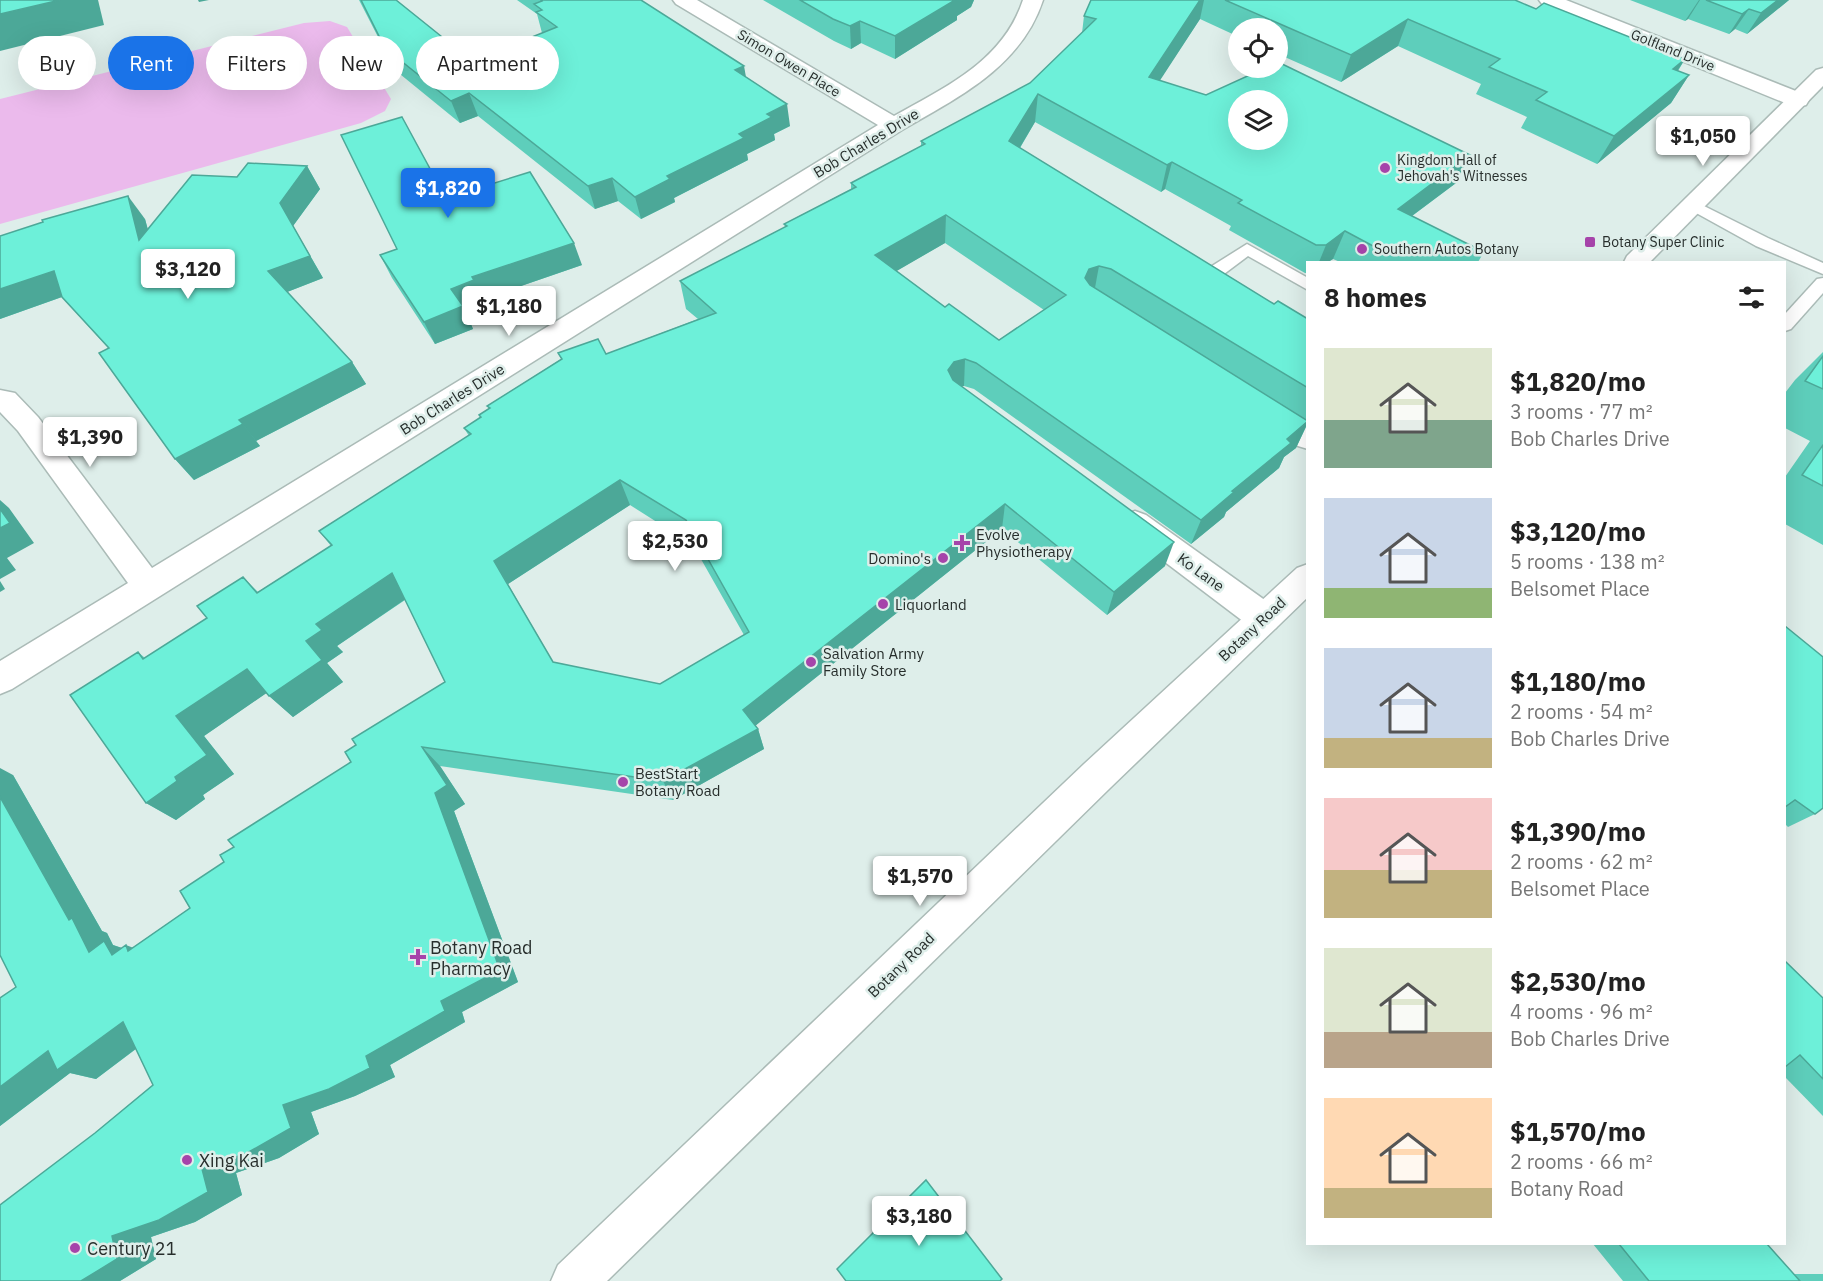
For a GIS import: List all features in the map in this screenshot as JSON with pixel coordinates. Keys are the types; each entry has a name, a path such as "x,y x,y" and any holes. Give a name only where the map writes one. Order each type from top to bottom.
{"street":[{"name":"Simon Owen Place","path":"683,0 894,125"},
{"name":"Bob Charles Drive","path":"0,679 894,125 981,74 1012,42 1031,11 1033,0"},
{"name":"Golfland Drive","path":"1549,0 1798,100"},
{"path":"1637,261 1823,74"},
{"path":"1240,396 1306,437"},
{"path":"0,400 4,400 28,424 148,587"},
{"name":"Ko Lane","path":"1116,510 1264,618"},
{"name":"Botany Road","path":"574,1281 1097,776 1306,579"}],"lane":[{"path":"1694,206 1762,242 1823,269"},
{"path":"1218,270 1247,249 1306,284"},
{"path":"1786,324 1823,283"}],"shaded area":[{"path":"330,21 347,27 352,36 319,36 319,90 386,90 391,99 385,111 361,123 0,224 0,99 36,90 96,90 96,75 108,72 108,90 194,90 194,50 206,48 206,90 307,90 307,36 252,36 304,23"}],"building":[{"path":"0,0 60,0 0,14"},
{"path":"361,0 396,0 441,36 416,36 416,73 404,63 404,36 379,36"},
{"path":"541,0 641,0 744,66 735,70 787,104 767,114 772,117 739,134 744,138 667,176 670,179 635,197 612,178 588,186 469,93 451,101 437,90 559,90 559,36 534,36 557,27 536,12 542,10 534,4"},
{"path":"800,0 955,0 895,36 860,21 850,26"},
{"path":"1091,0 1200,0 1149,77 1206,95 1243,78 1288,78 1288,67 1470,155 1398,209 1484,252 1388,254 1345,231 1326,245 1316,245 1238,203 1242,200 1172,162 1167,165 1038,94 1009,141 1274,304 1278,301 1306,318 1306,387 1111,269 1099,266 1089,269 1085,278 1090,285 1306,420 1306,423 1287,439 1291,443 1232,491 1234,492 1201,520 976,363 965,359 954,362 948,370 953,380 1174,542 1114,592 1005,504 743,710 758,729 663,781 422,747 447,785 435,793 500,970 441,1001 445,1011 366,1056 370,1068 329,1089 283,1105 291,1128 247,1153 202,1169 208,1192 159,1220 112,1236 117,1259 81,1281 0,1281 0,1205 95,1133 153,1085 123,1022 57,1070 48,1051 0,1087 0,998 16,987 0,955 0,797 69,920 72,918 89,952 104,941 112,955 126,945 128,951 190,908 180,891 224,862 220,855 234,847 228,840 351,762 345,752 356,745 352,739 445,682 392,573 316,624 322,630 306,641 322,660 269,696 247,669 176,716 207,755 175,777 177,781 146,803 70,695 138,652 143,659 207,618 197,606 243,577 257,593 332,545 319,531 471,434 464,428 481,417 479,415 490,408 487,406 562,359 558,353 598,339 606,354 716,313 680,281 787,226 784,224 856,187 851,183 925,144 921,141 1030,83 1096,19 1084,16","holes":["946,215 1066,295 999,340 949,304 945,307 875,255","620,480 686,520 749,632 660,684 553,662 494,561"]},
{"path":"1225,0 1515,0 1536,9 1544,3 1685,59 1673,69 1689,75 1614,136 1536,100 1547,92 1489,67 1500,59 1408,19 1351,55 1288,28 1288,18 1266,18"},
{"path":"1706,0 1778,0 1761,13 1749,9 1742,14"},
{"path":"402,117 446,198 530,172 574,243 472,277 474,280 451,289 463,306 424,322 380,255 397,249 341,135"},
{"path":"248,163 307,166 280,203 310,256 268,271 352,362 239,420 243,424 175,459 99,353 109,348 62,297 54,271 0,289 0,236 43,222 42,220 128,196 139,240 192,175 237,177"},
{"path":"1823,356 1823,389 1805,381"},
{"path":"1823,445 1823,486 1802,475"},
{"path":"0,509 10,523 0,528"},
{"path":"1786,627 1823,657 1823,808 1815,814 1795,800 1786,806"},
{"path":"1786,962 1823,998 1823,1079 1800,1055 1786,1066"},
{"path":"926,1180 1002,1279 1000,1281 846,1281 837,1269"},
{"path":"1620,1245 1768,1245 1800,1281 1649,1281"}],"place":[{"name":"Kingdom Hall of Jehovah's Witnesses","path":"1385,168"},
{"name":"Botany Super Clinic","path":"1590,242"},
{"name":"Southern Autos Botany","path":"1362,249"},
{"name":"Evolve Physiotherapy","path":"962,543"},
{"name":"Domino's","path":"943,558"},
{"name":"Liquorland","path":"883,604"},
{"name":"Salvation Army Family Store","path":"811,662"},
{"name":"BestStart Botany Road","path":"623,782"},
{"name":"Botany Road Pharmacy","path":"418,957"},
{"name":"Xing Kai","path":"187,1160"},
{"name":"Century 21","path":"75,1248"}]}
